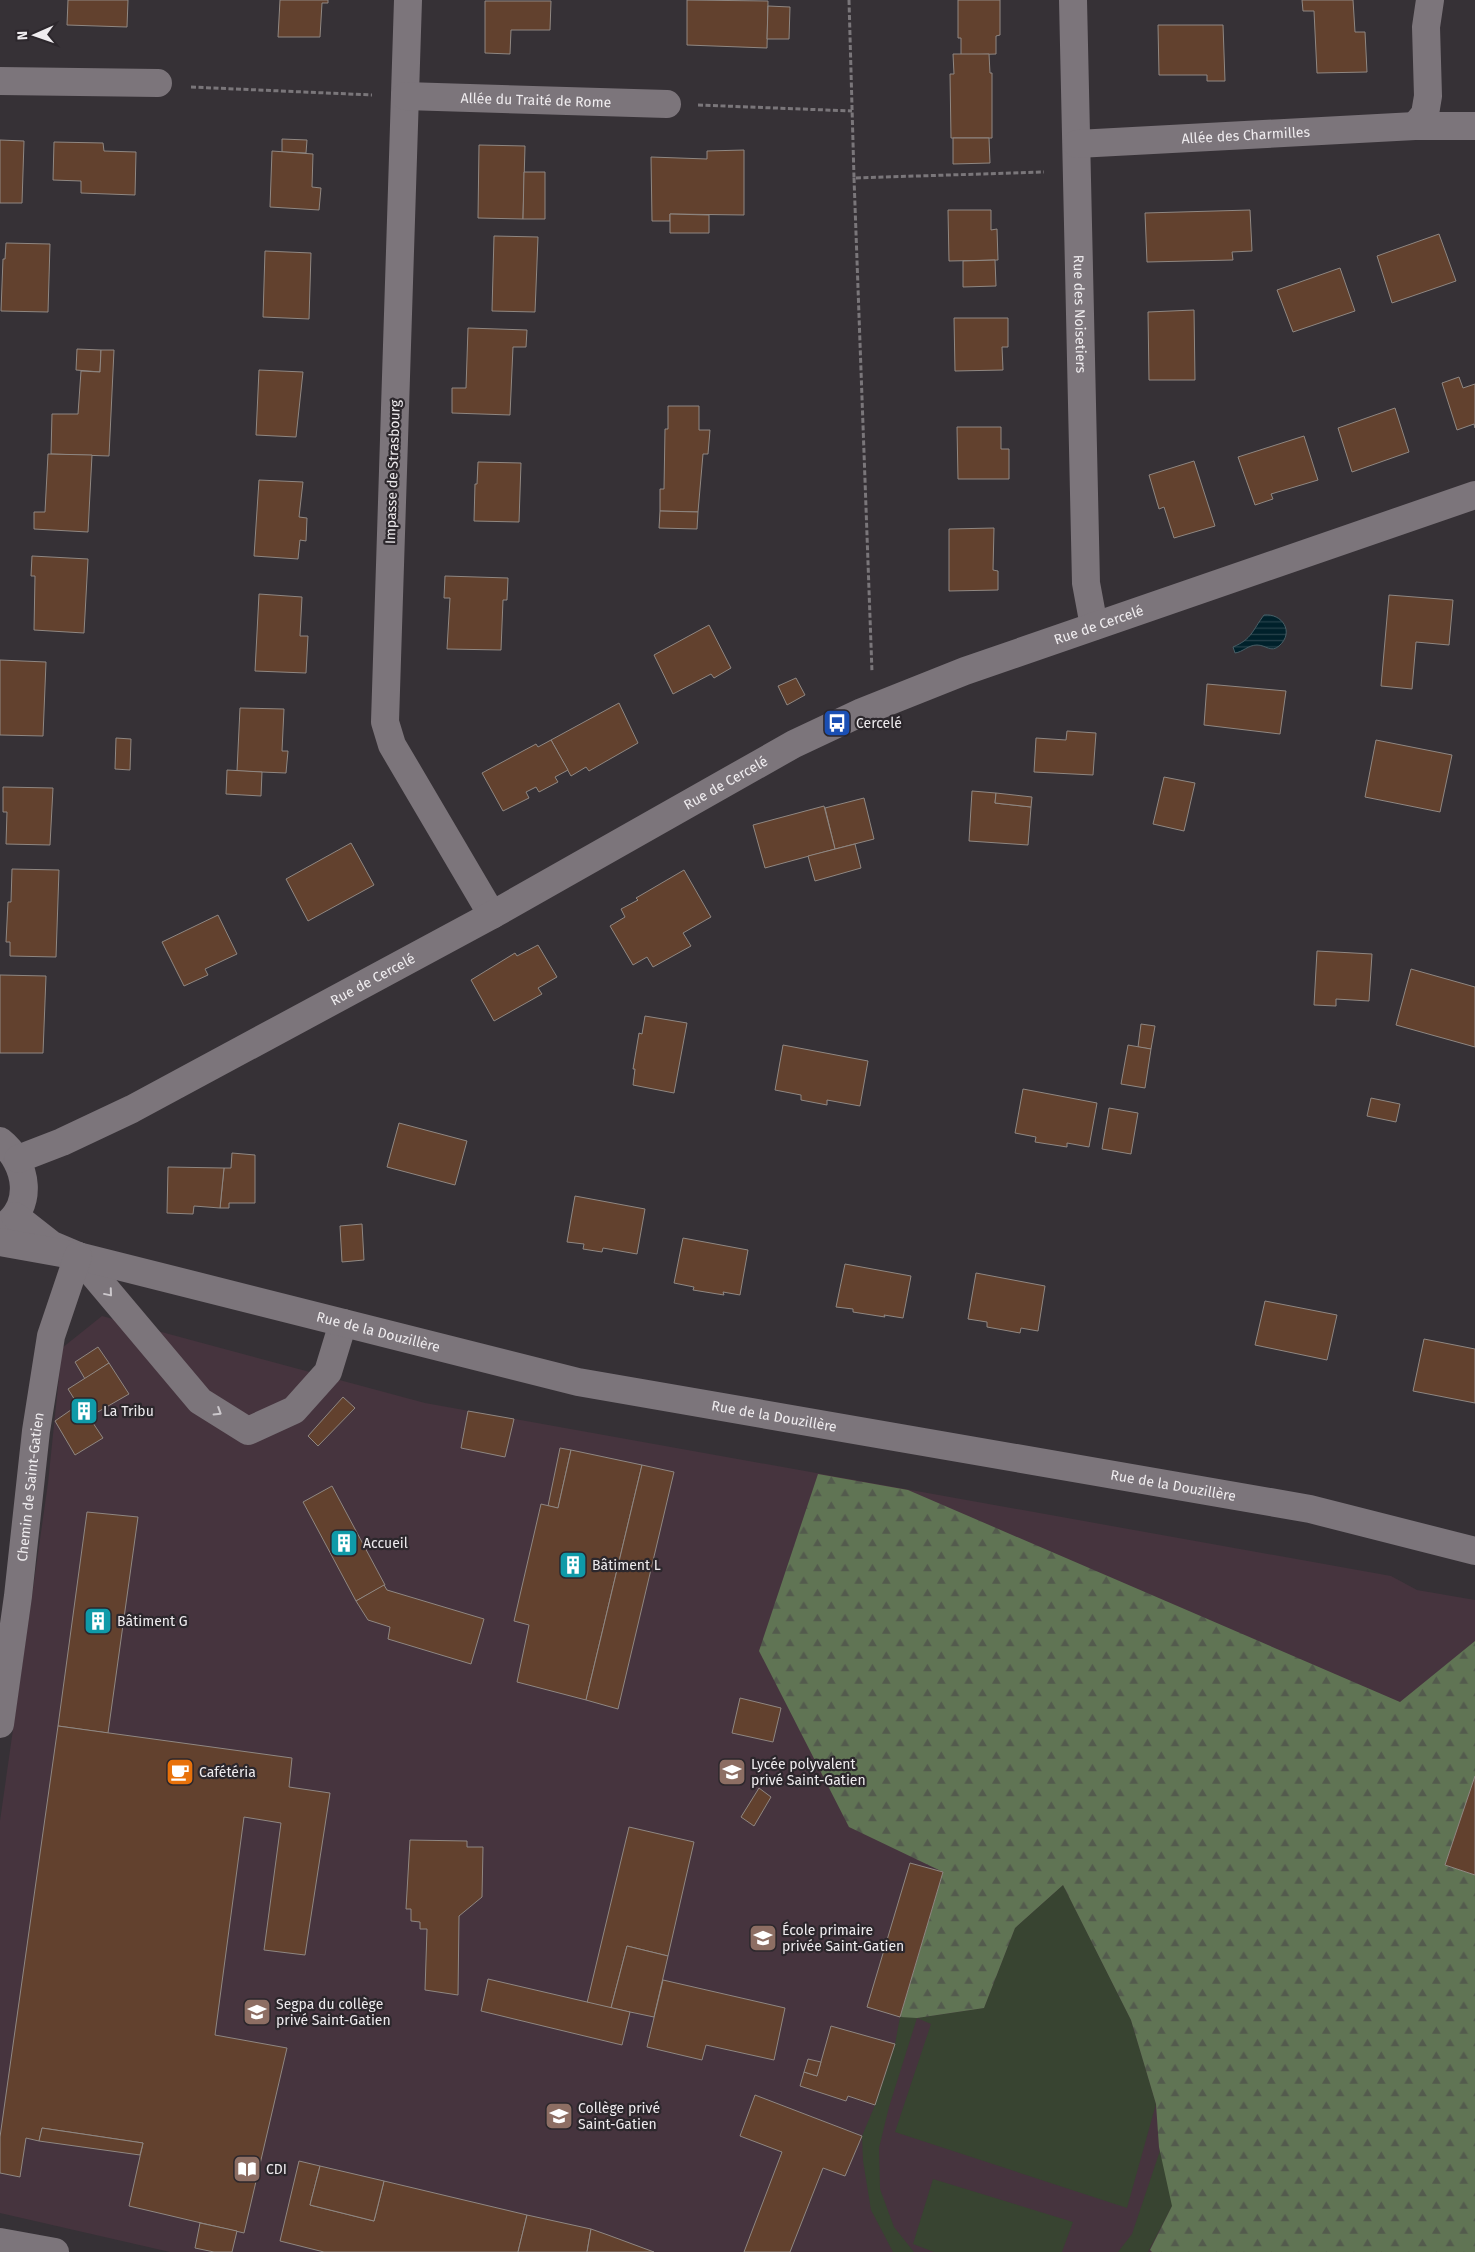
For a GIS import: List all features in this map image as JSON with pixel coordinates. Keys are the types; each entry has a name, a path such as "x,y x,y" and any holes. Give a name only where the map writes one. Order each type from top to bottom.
{"street":[{"name":"Impasse de Strasbourg","path":"408,0 385,722 392,746 492,915"},
{"name":"Rue des Noisetiers","path":"1073,0 1086,583 1094,626"},
{"path":"1415,126 1425,114 1428,96 1426,27 1430,0"},
{"path":"0,81 158,83"},
{"name":"Allée du Traité de Rome","path":"405,96 667,104"},
{"name":"Allée des Charmilles","path":"1077,144 1415,126 1475,126"},
{"name":"Rue de Cercelé","path":"9,1150 62,1142 132,1109 492,915 794,744 883,702 965,671 1475,495"},
{"path":"7,1223 22,1200 25,1177 9,1150"},
{"name":"Rue de la Douzillère","path":"7,1223 78,1256"},
{"name":"Rue de la Douzillère","path":"0,1242 78,1256 578,1382 1310,1510 1475,1551"},
{"path":"78,1256 200,1401 248,1431 294,1410 328,1372 343,1323"},
{"name":"Chemin de Saint-Gatien","path":"0,1724 9,1594 36,1431 52,1336 78,1256"},
{"path":"0,2242 56,2252"}],"path":[{"path":"849,0 872,676 883,702"},
{"path":"158,83 177,87 405,96"},
{"path":"667,104 852,111"},
{"path":"854,178 1077,171"}],"shaded area":[{"name":"Lycée polyvalent privé Saint-Gatien","path":"102,1316 425,1403 1391,1576 1417,1590 1475,1600 1475,1724 1291,2252 170,2252 0,2213 0,1821 48,1483 62,1348"}],"green space":[{"path":"818,1474 908,1490 1400,1702 1475,1641 1475,2252 1152,2252 1150,2250 1172,2206 1159,2147 1156,2104 1131,2020 1063,1885 1015,1928 984,2008 917,2018 900,2017 943,1872 849,1827 759,1651"},
{"path":"1136,1633 1198,1645 1228,1655 1255,1670 1269,1691 1287,1746 1295,1791 1292,1816 1287,1840 1172,2206 1148,2252 1118,2252 1132,2234 1267,1832 1276,1785 1266,1738 1241,1698 1203,1668 1158,1652 1110,1653 1065,1670 1029,1700 1005,1742 889,2107 879,2148 880,2189 894,2227 914,2252 893,2252 871,2210 863,2161 862,2136 875,2105 895,2044 900,2017 943,1872 984,1746 1006,1701 1041,1665 1086,1642"},
{"path":"1063,1885 1131,2020 1156,2104 1127,2208 895,2132 931,2024 917,2018 984,2008 1015,1928"},
{"path":"933,2179 1073,2222 1062,2252 934,2252 913,2244"}],"water":[{"path":"1264,615 1270,615 1281,620 1286,630 1284,641 1273,649 1254,645 1235,653 1233,647 1248,638"}],"building":[{"path":"68,0 128,0 127,27 67,25"},
{"path":"280,0 328,0 328,3 322,3 320,37 278,37"},
{"path":"687,0 768,1 767,48 687,45"},
{"path":"958,0 1000,0 1000,35 996,36 996,54 961,55 961,38 958,38"},
{"path":"1302,0 1353,0 1355,32 1365,32 1367,72 1317,73 1314,11 1303,11"},
{"path":"485,1 551,1 550,30 511,30 510,54 485,53"},
{"path":"768,6 790,7 789,39 767,39"},
{"path":"1158,25 1223,25 1225,81 1207,81 1207,75 1159,75"},
{"path":"953,54 989,54 990,73 992,73 992,138 951,138 950,74 954,74"},
{"path":"953,138 989,138 990,163 953,164"},
{"path":"282,139 307,140 306,153 282,152"},
{"path":"0,140 24,141 22,203 0,203"},
{"path":"54,142 103,143 104,151 136,152 135,195 81,193 81,181 53,180"},
{"path":"479,145 525,146 523,219 478,218"},
{"path":"744,150 744,215 670,214 670,221 652,221 651,157 707,159 707,151"},
{"path":"272,151 313,154 312,187 321,188 319,210 270,207"},
{"path":"524,172 545,172 545,219 523,219"},
{"path":"948,210 991,210 991,230 997,229 998,260 949,261"},
{"path":"1250,210 1252,251 1232,252 1233,260 1147,262 1145,213"},
{"path":"670,214 709,215 709,233 670,233"},
{"path":"1439,234 1456,281 1392,303 1377,256"},
{"path":"494,236 538,237 535,312 492,311"},
{"path":"6,243 50,244 48,312 1,311 3,259 5,259"},
{"path":"265,251 311,253 309,319 263,317"},
{"path":"995,260 996,286 963,287 963,261"},
{"path":"1340,268 1355,311 1293,332 1277,290"},
{"path":"1194,310 1195,380 1149,380 1148,312"},
{"path":"954,318 1008,318 1008,347 1002,347 1003,370 955,371"},
{"path":"468,328 527,330 526,347 513,347 510,415 452,413 452,388 466,388"},
{"path":"77,349 101,350 100,372 76,370"},
{"path":"101,350 114,350 109,456 51,454 52,414 78,414 81,371 100,372"},
{"path":"259,370 303,372 296,437 256,435"},
{"path":"1459,377 1463,388 1475,384 1475,428 1474,424 1457,430 1442,383"},
{"path":"668,406 699,406 699,430 710,430 708,454 703,454 698,512 660,511 660,489 664,489 665,429 668,429"},
{"path":"1395,408 1409,452 1352,472 1338,428"},
{"path":"957,427 1001,427 1001,449 1009,449 1009,479 958,479"},
{"path":"1304,436 1318,480 1271,494 1273,499 1255,505 1238,457"},
{"path":"48,454 92,455 88,532 34,529 34,512 45,512"},
{"path":"1194,461 1215,526 1174,538 1164,507 1159,509 1149,475"},
{"path":"478,462 521,463 519,522 474,521 475,484 477,484"},
{"path":"259,480 303,482 299,517 307,518 306,541 300,540 298,559 254,556"},
{"path":"660,511 698,512 697,529 659,528"},
{"path":"994,528 993,570 998,571 998,590 949,591 949,529"},
{"path":"32,556 88,559 84,633 34,630 35,576 31,576"},
{"path":"445,576 508,578 507,600 503,600 501,650 447,649 450,598 444,598"},
{"path":"259,594 302,597 300,636 308,636 306,673 255,671"},
{"path":"1389,595 1453,600 1449,645 1416,642 1412,689 1381,686"},
{"path":"709,625 731,668 714,678 711,674 673,694 654,655"},
{"path":"0,660 46,662 43,736 0,735"},
{"path":"796,678 805,695 787,705 778,686"},
{"path":"1207,684 1286,691 1280,734 1204,725"},
{"path":"619,703 638,743 589,771 586,767 571,776 551,740"},
{"path":"240,708 284,709 282,751 288,751 286,773 237,771"},
{"path":"1067,731 1096,733 1093,775 1034,772 1036,738 1066,740"},
{"path":"116,738 131,739 130,770 115,769"},
{"path":"551,740 568,770 555,777 558,782 539,792 536,787 526,792 529,798 503,811 482,773 536,744 538,747"},
{"path":"1376,740 1452,755 1440,812 1365,797"},
{"path":"227,770 262,772 261,796 226,794"},
{"path":"1164,777 1195,783 1184,831 1153,824"},
{"path":"3,787 53,788 50,845 6,844 7,812 3,812"},
{"path":"972,791 996,793 995,803 1031,807 1028,845 969,841"},
{"path":"996,793 1032,797 1031,807 995,803"},
{"path":"864,798 874,839 835,849 825,808"},
{"path":"824,806 835,849 765,868 753,825"},
{"path":"351,843 374,885 308,921 286,879"},
{"path":"855,844 861,868 815,881 808,856"},
{"path":"12,869 59,870 56,957 10,956 10,942 6,942 8,902 11,902"},
{"path":"684,870 711,917 683,933 691,946 653,967 647,957 633,965 610,926 625,917 621,909"},
{"path":"218,915 237,954 205,969 208,975 184,986 162,942"},
{"path":"538,945 557,977 538,988 542,994 494,1021 471,980 515,953 517,956"},
{"path":"1317,951 1372,954 1369,1001 1336,999 1336,1006 1314,1005"},
{"path":"1411,969 1475,987 1475,1047 1396,1025"},
{"path":"0,975 46,976 43,1053 0,1053"},
{"path":"645,1016 687,1023 674,1093 633,1085 635,1069 633,1069 639,1033 642,1034"},
{"path":"1141,1024 1155,1026 1151,1049 1138,1047"},
{"path":"783,1045 868,1061 860,1106 827,1100 827,1105 801,1100 801,1095 775,1090"},
{"path":"1128,1045 1151,1049 1145,1088 1121,1084"},
{"path":"1023,1089 1097,1103 1089,1147 1067,1143 1067,1147 1035,1142 1036,1137 1015,1133"},
{"path":"1371,1098 1400,1104 1396,1122 1367,1116"},
{"path":"1109,1108 1138,1113 1131,1154 1102,1149"},
{"path":"399,1123 467,1141 455,1185 387,1167"},
{"path":"232,1153 255,1155 255,1203 229,1203 229,1208 220,1208 224,1168 231,1168"},
{"path":"168,1167 224,1168 220,1208 194,1206 193,1214 167,1213"},
{"path":"575,1196 645,1209 637,1254 603,1248 602,1252 583,1249 584,1244 567,1242"},
{"path":"362,1224 364,1260 342,1262 340,1226"},
{"path":"683,1238 748,1250 740,1295 723,1292 724,1295 693,1290 694,1287 674,1283"},
{"path":"845,1264 911,1276 903,1318 853,1312 853,1309 836,1307"},
{"path":"976,1273 1045,1286 1038,1331 1021,1328 1020,1333 987,1327 987,1322 968,1319"},
{"path":"1265,1301 1337,1315 1327,1360 1255,1345"},
{"path":"1424,1339 1475,1349 1475,1403 1413,1391"},
{"path":"98,1347 109,1363 85,1379 75,1362"},
{"name":"La Tribu","path":"109,1363 129,1394 89,1417 103,1438 75,1455 55,1421 78,1405 68,1389"},
{"path":"343,1397 355,1408 318,1446 308,1436"},
{"path":"468,1411 514,1419 505,1457 461,1448"},
{"path":"560,1448 571,1450 558,1508 548,1506"},
{"name":"Bâtiment L","path":"571,1450 642,1465 586,1700 517,1682 529,1625 514,1621 541,1504 558,1508"},
{"path":"642,1465 674,1472 618,1709 586,1700"},
{"name":"Accueil","path":"332,1486 385,1585 356,1601 303,1502"},
{"name":"Bâtiment G","path":"87,1512 138,1517 108,1733 58,1726"},
{"path":"384,1585 387,1590 484,1619 471,1664 388,1639 390,1627 368,1620 356,1601"},
{"path":"740,1698 781,1708 773,1742 732,1733"},
{"path":"58,1726 292,1758 289,1787 330,1793 305,1955 264,1950 281,1823 244,1817 215,2035 287,2048 244,2233 129,2206 143,2143 42,2128 39,2141 26,2138 20,2177 0,2173 0,2137"},
{"path":"1475,1776 1475,1875 1445,1865"},
{"path":"759,1788 771,1797 754,1826 741,1817"},
{"path":"629,1827 694,1842 668,1956 627,1946 611,2008 587,2003"},
{"path":"410,1840 467,1841 467,1847 483,1847 482,1897 459,1916 458,1995 425,1990 427,1929 420,1929 420,1922 411,1921 411,1909 406,1909"},
{"path":"910,1863 943,1872 900,2017 867,2007"},
{"path":"627,1946 668,1956 654,2017 611,2008"},
{"path":"488,1979 630,2012 622,2045 481,2011"},
{"path":"663,1980 785,2008 774,2060 706,2045 702,2060 647,2047"},
{"path":"831,2026 895,2044 875,2105 848,2096 846,2101 800,2086 804,2072 817,2076"},
{"path":"808,2059 821,2062 817,2076 804,2072"},
{"path":"755,2095 862,2136 845,2176 823,2168 790,2252 744,2252 782,2152 740,2136"},
{"path":"42,2128 143,2143 140,2155 39,2141"},
{"path":"299,2161 320,2166 310,2205 374,2221 384,2181 527,2215 518,2252 324,2252 280,2241"},
{"path":"320,2166 384,2181 374,2221 310,2205"},
{"path":"527,2215 591,2229 587,2252 518,2252"},
{"path":"200,2223 237,2231 232,2252 214,2252 195,2248"},
{"path":"591,2229 608,2235 654,2252 587,2252"}],"place":[{"name":"Cercelé","path":"837,723"},
{"name":"La Tribu","path":"84,1411"},
{"name":"Accueil","path":"344,1543"},
{"name":"Bâtiment L","path":"573,1565"},
{"name":"Bâtiment G","path":"98,1621"},
{"name":"Cafétéria","path":"180,1772"},
{"name":"Lycée polyvalent privé Saint-Gatien","path":"732,1772"},
{"name":"École primaire privée Saint-Gatien","path":"763,1938"},
{"name":"Segpa du collège privé Saint-Gatien","path":"257,2012"},
{"name":"Collège privé Saint-Gatien","path":"559,2116"},
{"name":"CDI","path":"247,2169"}]}
